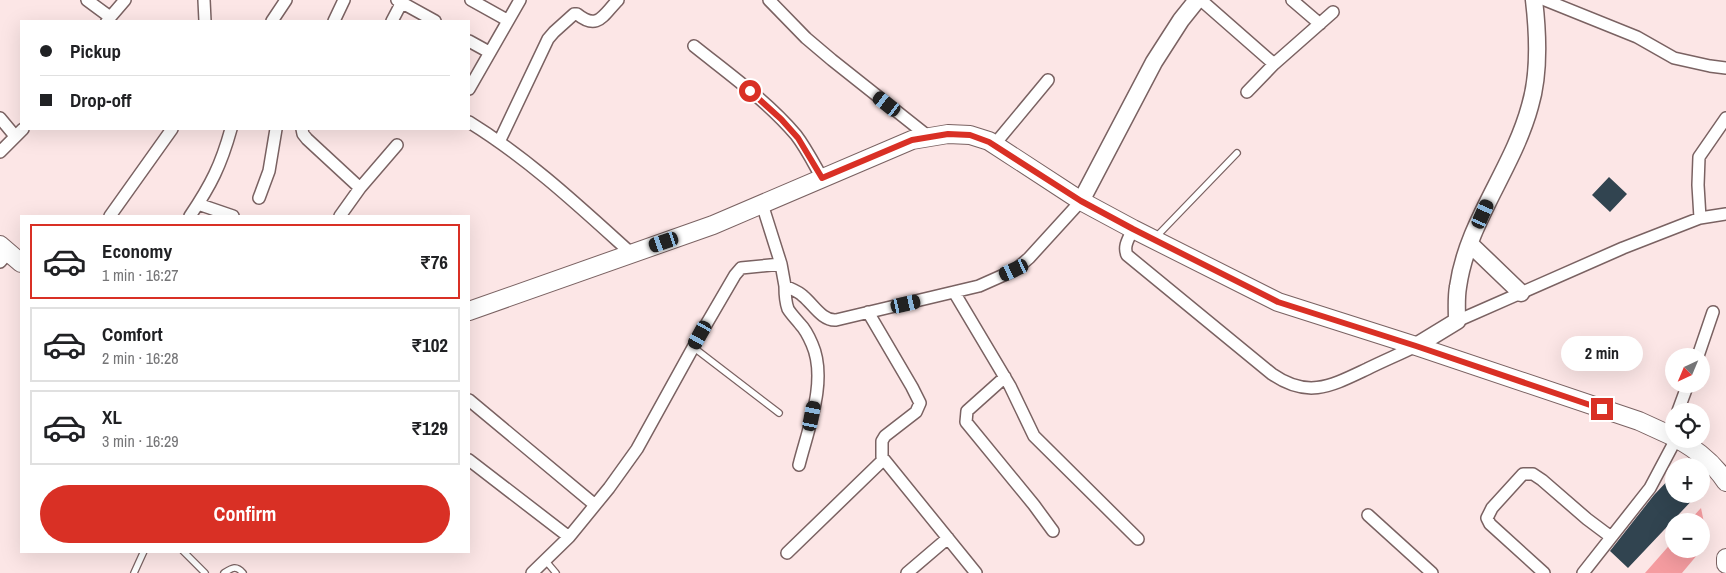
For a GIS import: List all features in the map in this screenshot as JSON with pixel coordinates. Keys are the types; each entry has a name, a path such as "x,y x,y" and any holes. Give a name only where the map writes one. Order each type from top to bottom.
{"main road":[{"path":"470,311 713,225 912,140 948,134 970,135 994,145 1081,201 1153,240 1278,302 1416,346 1665,431"},
{"path":"1692,448 1720,472 1726,482"},
{"path":"1726,558 1726,564"}],"street":[{"path":"87,0 108,19 125,0"},
{"path":"204,0 205,20"},
{"path":"273,20 286,0"},
{"path":"334,20 344,0"},
{"path":"471,0 507,20"},
{"path":"470,87 520,0"},
{"path":"499,142 542,51 554,32 574,14 594,23 618,0"},
{"path":"768,0 806,38 929,137"},
{"path":"785,286 802,295 829,320 836,320 979,286 1014,270 1029,258 1081,201 1154,62 1181,20 1197,0"},
{"path":"1201,0 1274,64"},
{"path":"1292,0 1320,24"},
{"path":"1457,321 1458,287 1470,244 1488,201 1516,146 1530,107 1536,74 1534,0"},
{"path":"1545,0 1637,37 1674,58 1702,65 1726,68"},
{"path":"392,20 401,1 433,20"},
{"path":"1248,92 1274,64 1333,12"},
{"path":"470,41 490,52"},
{"path":"694,46 750,91 781,119 798,138 822,178"},
{"path":"994,145 1048,80"},
{"path":"0,118 19,133 0,152"},
{"path":"1700,218 1699,157 1726,118"},
{"path":"470,123 549,179 632,254"},
{"path":"111,215 171,130"},
{"path":"191,215 209,188 223,158 231,130"},
{"path":"259,198 269,171 276,130"},
{"path":"302,130 307,139 360,188"},
{"path":"341,215 360,188 397,145"},
{"path":"198,204 230,215"},
{"path":"762,204 781,264 788,310 802,326 812,345 818,368 818,382 813,408 799,465"},
{"path":"1133,229 1126,243 1125,250 1127,255 1272,374 1302,388 1328,387 1416,346 1457,321 1623,248 1700,218 1726,214"},
{"path":"1470,244 1521,293"},
{"path":"532,573 569,537 638,449 693,347 735,275 741,268 781,264"},
{"path":"954,292 1005,377 1034,436 1138,539"},
{"path":"868,312 920,403 916,412 885,436 882,448 883,460 976,573"},
{"path":"1701,348 1713,312"},
{"path":"1005,377 967,411 966,422 1053,531"},
{"path":"470,401 595,505"},
{"path":"1583,573 1650,488 1668,448"},
{"path":"787,553 883,460"},
{"path":"470,461 569,537"},
{"path":"1544,573 1490,524 1487,518 1492,508 1523,474 1532,474 1542,480 1611,538"},
{"path":"1368,515 1432,573"},
{"path":"907,573 948,538"}],"lane":[{"path":"1153,240 1238,153"},
{"path":"693,347 779,413"},
{"path":"134,573 143,553"},
{"path":"185,553 206,573"},
{"path":"545,560 556,573"},
{"path":"224,573 232,568 236,568 244,573"}],"shaded area":[{"path":"1665,550 1665,558 1695,558 1682,573 1645,573"}],"building":[{"path":"1609,177 1627,194 1610,212 1592,195"},
{"path":"1665,483 1665,503 1689,503 1680,513 1665,513 1665,529 1628,568 1610,551"}],"route":[{"path":"750,91 781,119 798,138 822,178 912,140 948,134 970,135 989,142 1081,201 1278,302 1602,409"}]}
